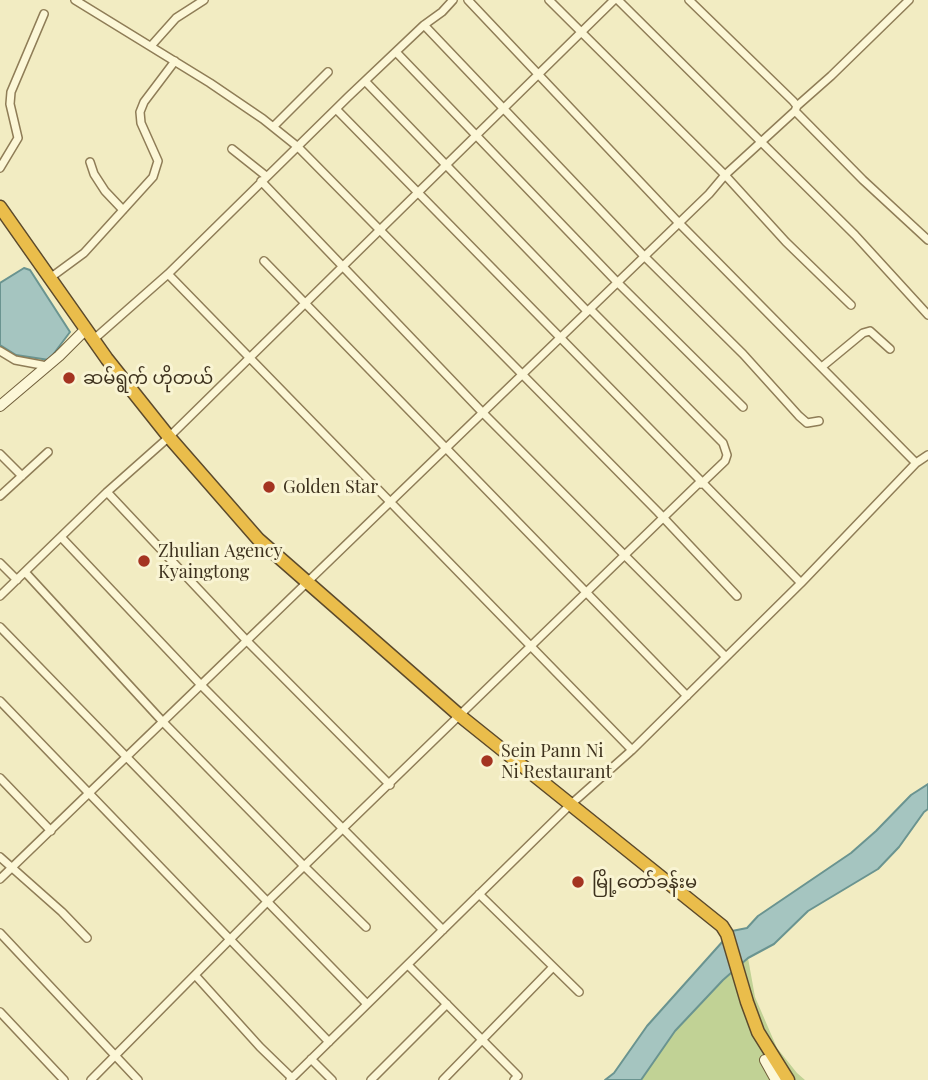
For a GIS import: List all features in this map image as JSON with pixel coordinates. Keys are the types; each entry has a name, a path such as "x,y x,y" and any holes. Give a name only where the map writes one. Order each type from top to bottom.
{"highway":[{"path":"0,207 90,335 169,436 258,539 459,715 569,806 722,926 727,934 758,1032 788,1080"}],"street":[{"path":"75,0 175,61 298,147 664,518 737,596"},
{"path":"83,4 92,0"},
{"path":"151,46 176,18 204,0"},
{"path":"0,406 47,366 168,274 424,24 442,12 453,0"},
{"path":"468,0 540,73 678,222 916,463"},
{"path":"549,0 850,304"},
{"path":"0,596 169,436 616,0 855,235 928,315"},
{"path":"689,0 863,180 928,240"},
{"path":"0,879 709,194 725,175 909,0"},
{"path":"0,168 18,138 10,92 44,14"},
{"path":"424,24 503,110 744,355 807,424 819,421"},
{"path":"396,52 617,282 743,407"},
{"path":"50,278 84,253 153,177 157,169 156,152 141,123 140,112 144,102 175,61"},
{"path":"273,127 328,72"},
{"path":"91,1080 267,902 344,830 623,555 725,461 727,455 723,443 365,81"},
{"path":"336,109 801,583"},
{"path":"232,149 264,178 343,266 483,412 726,657"},
{"path":"90,162 105,191 123,210"},
{"path":"264,261 687,696"},
{"path":"168,274 632,750"},
{"path":"822,366 863,332 870,331 890,349"},
{"path":"0,351 15,360 47,366"},
{"path":"0,496 48,452"},
{"path":"0,454 22,476"},
{"path":"195,975 291,1079 569,806 632,750 801,583 916,463 928,455"},
{"path":"107,492 247,641 390,785"},
{"path":"61,537 201,685 443,930"},
{"path":"0,564 17,580"},
{"path":"25,572 163,722 366,927"},
{"path":"0,627 367,1004"},
{"path":"0,701 329,1042"},
{"path":"0,778 51,831"},
{"path":"0,857 87,938"},
{"path":"479,894 579,992"},
{"path":"0,933 138,1080"},
{"path":"408,965 518,1076 514,1080"},
{"path":"443,1080 553,967"},
{"path":"371,1080 446,1004"},
{"path":"0,1012 64,1080"},
{"path":"758,1032 765,1060 774,1080"},
{"path":"312,1059 332,1080"}],"green space":[{"path":"748,958 755,997 777,1048 805,1080 641,1080 675,1031 723,980"}],"water":[{"path":"24,268 30,270 70,332 49,360 16,355 0,345 0,283"},
{"path":"928,784 928,809 878,869 808,911 774,944 748,958 723,980 675,1031 641,1080 605,1080 614,1073 647,1026 732,931 747,928 758,916 851,853 911,795"}],"place":[{"name":"ဆမ်ရွက် ဟိုတယ်","path":"69,378"},
{"name":"Golden Star","path":"269,487"},
{"name":"Zhulian Agency Kyaingtong","path":"144,561"},
{"name":"Sein Pann Ni Ni Restaurant","path":"487,761"},
{"name":"မြို့တော်ခန်းမ","path":"578,882"}]}
